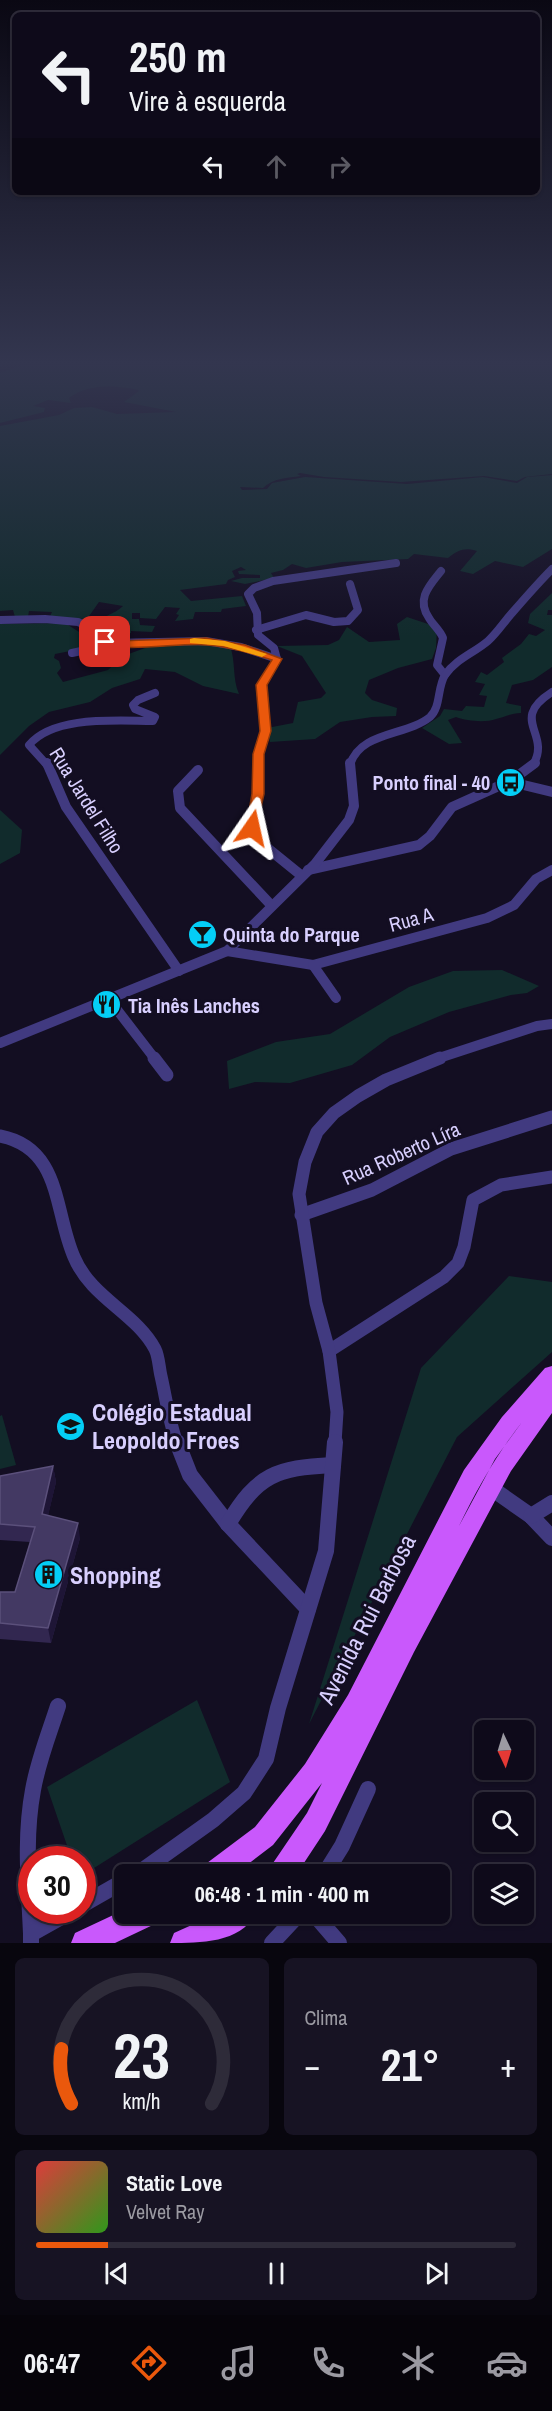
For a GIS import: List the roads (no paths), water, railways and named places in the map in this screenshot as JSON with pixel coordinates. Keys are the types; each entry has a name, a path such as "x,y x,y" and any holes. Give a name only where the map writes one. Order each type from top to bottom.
{"main road":[{"name":"Avenida Rui Barbosa","path":"227,1864 264,1836 314,1773 357,1703 472,1477 494,1441 526,1400 552,1374"},
{"path":"287,1864 315,1822 406,1644 503,1465 552,1397"},
{"path":"86,1943 125,1924"},
{"path":"184,1943 225,1924"}],"street":[{"path":"396,563 321,575 291,577 253,589 248,594 257,613 255,630 274,648 277,659 262,685 266,731 258,754 258,794 252,828 260,842 305,873 419,845 429,840 451,807 511,782 534,764 547,748 548,741 534,705 538,699 552,692"},
{"path":"1,1041 227,951 334,842 349,820 354,806 350,763 355,755 369,742 424,721 432,715 436,709 445,675 455,663 489,640 552,569"},
{"path":"441,571 423,593 422,602 428,618 442,635 443,641 437,665 445,675"},
{"path":"255,630 303,615 335,622 351,619 358,610 351,584"},
{"path":"0,620 86,625 105,642 116,644"},
{"path":"72,652 116,644 206,641 242,647 277,659"},
{"name":"Rua Jardel Filho","path":"155,693 138,700 133,705 135,709 155,717 153,721 75,722 35,738 29,742 29,745 46,762 66,807 179,971"},
{"path":"198,770 179,787 176,797 180,808 271,905"},
{"path":"511,782 552,792"},
{"name":"Rua A","path":"227,951 313,965 487,918 508,910 526,894 532,881 552,870"},
{"path":"313,965 336,998"},
{"path":"108,998 167,1075"},
{"path":"151,1864 213,1820 244,1793 260,1771 266,1759 326,1551 337,1412 329,1351 316,1303 299,1194 301,1176 316,1133 330,1116 355,1097 416,1066 504,1036 552,1024"},
{"name":"Rua Roberto Líra","path":"301,1215 372,1190 451,1149 552,1117"},
{"path":"0,1136 16,1139 26,1145 45,1166 61,1204 73,1256 85,1279 96,1292 145,1334 156,1351 173,1432 185,1466 195,1483 228,1524 308,1609"},
{"path":"329,1351 444,1276 458,1263 464,1247 473,1200 487,1189 503,1183 552,1177"},
{"path":"228,1524 248,1491 261,1479 280,1470 333,1465"},
{"path":"491,1488 531,1516 552,1538"},
{"path":"531,1516 552,1503"},
{"path":"31,1939 27,1840 31,1799 37,1769 58,1706"},
{"path":"331,1864 342,1846 368,1789"},
{"path":"96,1897 114,1887"},
{"path":"31,1939 53,1924"},
{"path":"272,1943 291,1924"},
{"path":"323,1924 339,1943"}],"place":[{"name":"Ponto final - 40","path":"511,782"},
{"name":"Quinta do Parque","path":"202,934"},
{"name":"Tia Inês Lanches","path":"107,1005"},
{"name":"Colégio Estadual Leopoldo Froes","path":"71,1426"},
{"name":"Shopping","path":"49,1575"}]}
